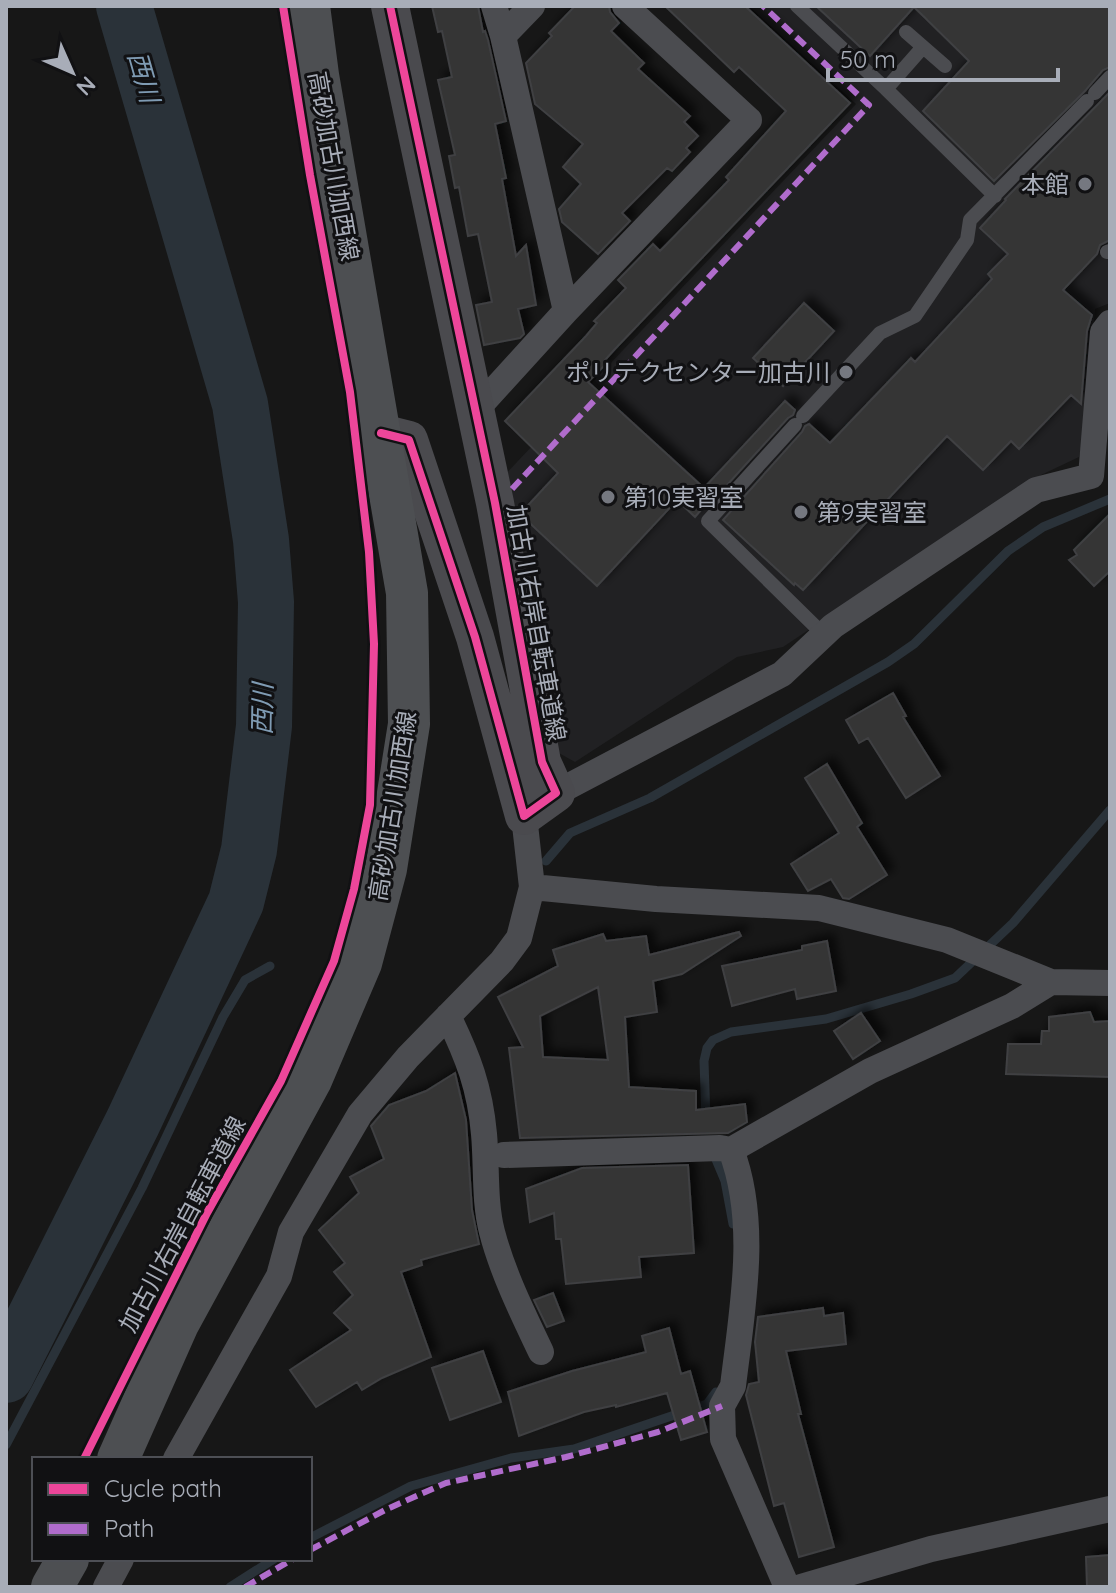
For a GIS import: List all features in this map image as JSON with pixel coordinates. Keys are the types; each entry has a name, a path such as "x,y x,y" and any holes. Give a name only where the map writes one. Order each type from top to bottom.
{"main road":[{"name":"高砂加古川加西線","path":"119,1457 178,1324 311,1080 361,963 386,869 409,724 407,593 318,75 309,6"},
{"name":"加古川右岸自転車道線","path":"390,6 495,503 542,762 556,793"},
{"path":"381,433 409,440 475,637 524,816 556,793"},
{"path":"52,1587 67,1561"}],"street":[{"path":"494,6 566,311"},
{"path":"503,36 532,6"},
{"path":"475,411 749,120 625,6"},
{"path":"556,793 782,674 833,626 1036,490 1100,477 1103,332 1110,323"},
{"path":"177,1457 279,1276 291,1232 351,1128 398,1069 502,961 519,938 532,887 524,816"},
{"path":"532,887 656,899 819,908 958,944 1051,982 1110,983"},
{"path":"504,1155 731,1150 870,1071 1012,1006 1051,982"},
{"path":"448,1016 471,1064 484,1133 491,1231 511,1287 541,1352"},
{"path":"731,1150 739,1172 747,1237 733,1386 722,1406 723,1439 787,1587"},
{"path":"801,1587 885,1575 931,1549 1110,1509"},
{"path":"106,1587 120,1561"}],"lane":[{"path":"797,6 995,196"},
{"path":"906,32 945,66"},
{"path":"886,89 923,47"},
{"path":"824,635 708,521 880,333 915,316 967,240 970,220 1110,77"}],"shaded area":[{"name":"ポリテクセンター加古川","path":"749,6 1110,6 1110,303 1095,309 1084,435 1079,457 1041,475 783,647 737,657 575,762 557,752 500,480 856,104"}],"building":[{"path":"432,6 478,6 483,32 488,40 506,121 495,124 506,178 502,179 516,256 526,245 536,305 518,309 524,334 520,338 484,345 476,305 492,302 478,234 468,236 459,187 455,188 449,156 455,155 438,80 452,77 442,31 438,32"},
{"path":"575,6 609,6 619,23 611,31 644,63 638,69 690,116 684,122 698,136 686,148 690,152 672,171 667,168 622,213 630,221 598,254 562,222 559,209 581,184 563,167 583,144 535,104 526,63"},
{"path":"665,6 745,6 850,103 615,349 605,360 608,362 588,382 704,488 785,401 795,410 708,506 706,504 695,517 677,500 597,586 520,514 558,473 505,421 586,336 597,323 594,321 626,288 618,280 653,244 660,251 729,180 726,177 786,111 739,67 734,72"},
{"path":"816,6 1110,6 1110,67 1103,70 994,181 923,111 969,61 914,7 870,56"},
{"path":"1110,92 1110,240 1100,245 1097,254 1063,290 1092,315 1087,331 1081,404 1071,395 1019,449 1011,441 983,470 947,436 803,590 794,585 723,520 805,426 809,424 830,443 911,358 915,362 992,279 988,274 1008,254 980,228"},
{"path":"804,303 834,331 783,386 753,358"},
{"path":"1110,514 1110,571 1094,586 1069,560 1077,555 1074,550"},
{"path":"893,693 906,716 903,717 940,776 906,798 868,738 859,743 846,720"},
{"path":"827,764 862,823 857,827 887,875 849,899 843,898 831,879 808,891 791,864 839,833 805,778"},
{"path":"739,932 741,936 682,974 653,981 657,1012 625,1017 629,1087 696,1091 696,1110 745,1104 747,1122 728,1133 520,1138 509,1048 523,1047 498,997 558,966 553,950 603,934 606,941 646,936 649,955","holes":["598,987 608,1060 543,1057 540,1016"]},
{"path":"827,941 836,991 797,999 795,989 732,1006 722,966 802,950 802,946"},
{"path":"1090,1012 1094,1022 1110,1021 1110,1077 1006,1074 1008,1044 1041,1044 1042,1031 1049,1031 1049,1017"},
{"path":"861,1013 880,1041 853,1059 834,1031"},
{"path":"455,1073 466,1120 472,1210 479,1244 421,1260 422,1265 401,1272 431,1357 362,1390 357,1382 316,1407 290,1370 351,1330 334,1313 353,1295 334,1272 345,1263 319,1230 359,1193 350,1177 384,1159 371,1126 389,1105 426,1091"},
{"path":"688,1165 694,1253 639,1257 641,1277 566,1284 561,1239 556,1239 554,1213 530,1222 526,1189 582,1168"},
{"path":"553,1293 564,1321 547,1327 534,1300"},
{"path":"823,1308 824,1316 843,1313 846,1344 786,1351 801,1414 798,1414 834,1547 799,1557 784,1503 774,1506 746,1395 749,1384 759,1382 755,1342 758,1317"},
{"path":"669,1328 681,1374 690,1371 707,1432 681,1440 667,1393 584,1412 519,1436 508,1392 646,1352 642,1336"},
{"path":"483,1351 501,1402 450,1420 432,1368"},
{"path":"1110,1555 1110,1587 1087,1587 1086,1557"}],"waterway":[{"name":"西川","path":"6,1375 133,1122 236,902 249,850 264,726 266,602 261,540 240,404 124,6"},
{"path":"546,861 570,833 650,798 888,662 914,644 1008,551 1043,527 1110,499"},
{"path":"706,1120 704,1061 713,1040 731,1032 826,1019 955,978 1013,923 1110,810"},
{"path":"6,1445 142,1188 223,1017 245,980 270,966"},
{"path":"712,1150 725,1181 733,1224"},
{"path":"312,1537 411,1486 511,1458 574,1449 707,1404 716,1392"},
{"path":"230,1587 271,1561"}],"marked path":[{"path":"512,489 869,105 763,6"},
{"path":"312,1549 387,1509 446,1483 566,1457 658,1432 722,1406"},
{"path":"245,1587 290,1561"}],"cycle path":[{"path":"85,1457 207,1213 281,1081 334,961 354,889 370,805 374,644 369,552 350,392 283,6"},
{"path":"381,433 409,440 475,637 524,816 556,793 542,762 495,503 390,6"}],"place":[{"name":"本館","path":"1085,184"},
{"name":"ポリテクセンター加古川","path":"846,372"},
{"name":"第10実習室","path":"608,497"},
{"name":"第9実習室","path":"801,512"}]}
